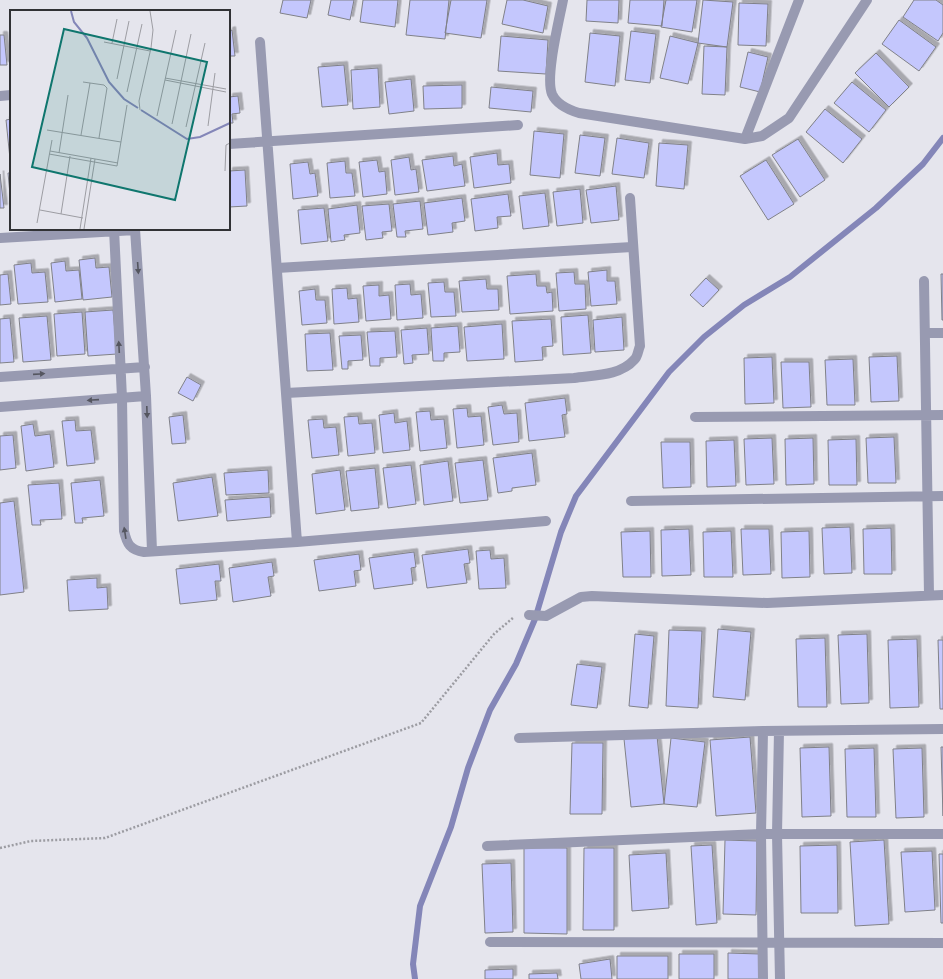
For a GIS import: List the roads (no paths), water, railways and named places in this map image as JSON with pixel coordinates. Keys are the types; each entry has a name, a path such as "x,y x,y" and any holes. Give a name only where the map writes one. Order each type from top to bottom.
{"street":[{"path":"563,0 549,81 552,94 557,102 568,110 579,113 745,139 762,136 789,118 867,0"},
{"path":"745,139 799,0"},
{"path":"260,42 297,542"},
{"path":"0,96 10,95"},
{"path":"230,144 518,125"},
{"path":"286,393 574,378 611,373 625,367 636,359 640,346 632,247 630,198"},
{"path":"0,238 114,230 122,398 124,531 127,543 135,551 144,552 297,542 546,521"},
{"path":"135,230 146,396 152,551"},
{"path":"277,268 632,247"},
{"path":"924,281 929,595"},
{"path":"926,333 943,333"},
{"path":"0,377 144,367"},
{"path":"0,407 146,396"},
{"path":"695,417 943,415"},
{"path":"631,501 943,496"},
{"path":"529,615 540,616 554,613 581,597 592,596 767,603 943,595"},
{"path":"519,738 763,731 943,729"},
{"path":"763,731 761,834 763,979"},
{"path":"779,731 777,834 780,979"},
{"path":"487,846 761,834 943,834"},
{"path":"490,942 762,944 943,943"}],"waterway":[{"path":"415,979 413,964 420,906 451,827 468,768 490,710 516,664 535,619 561,532 576,496 669,372 704,337 744,305 790,277 876,208 923,164 943,138"}]}
